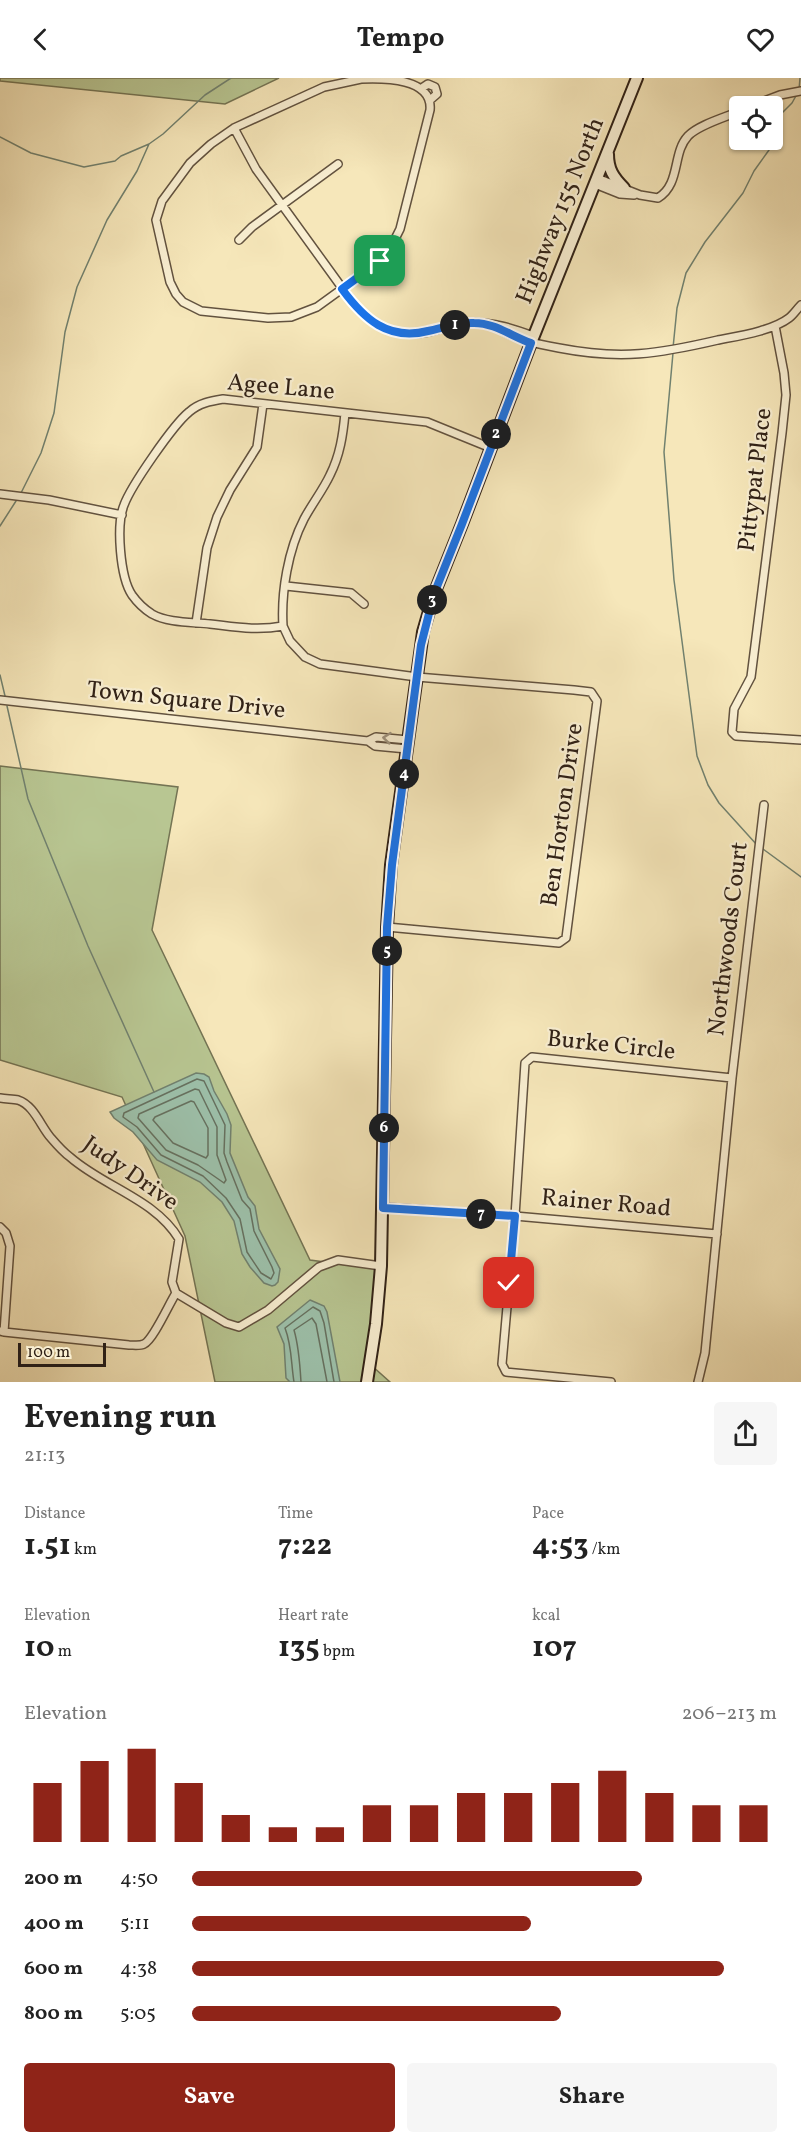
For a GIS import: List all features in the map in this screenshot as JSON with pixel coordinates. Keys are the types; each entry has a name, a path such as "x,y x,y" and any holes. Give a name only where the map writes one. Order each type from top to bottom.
{"main road":[{"name":"Highway 155 North","path":"368,1382 381,1266 387,927 392,865 421,645 430,607 532,340 638,78"},
{"path":"608,152 613,177 624,188"}],"street":[{"path":"361,79 393,79 413,83 422,88 430,100 430,110 399,233 380,261 310,311 291,317 279,319 201,311 187,305 176,294 170,282 157,230 158,210 165,196 195,159 217,139 234,128 331,84 361,79"},
{"path":"777,96 801,91"},
{"path":"596,181 620,194 658,198 670,187 688,136 729,116"},
{"path":"234,128 256,169 342,289 364,316 378,326 395,332 421,333 468,323 494,326 510,336 600,355 651,354 717,341 775,326 789,318 801,305"},
{"path":"239,240 252,227 338,164"},
{"path":"596,181 624,188 640,195"},
{"name":"Pittypat Place","path":"775,326 786,395 751,677 734,709 733,734 801,740"},
{"name":"Agee Lane","path":"283,626 262,630 170,620 154,615 142,607 131,594 125,576 121,547 123,507 131,490 179,422 191,410 206,402 223,399 427,422 491,448"},
{"path":"195,623 207,548 217,517 230,490 256,447 263,404"},
{"path":"345,413 343,438 338,456 330,475 304,519 293,547 282,610 283,626 290,641 305,657 320,664 417,677"},
{"path":"0,495 49,500 122,515"},
{"path":"286,586 351,593 364,604"},
{"name":"Ben Horton Drive","path":"387,927 559,943 566,938 597,715 597,701 591,692 417,677"},
{"name":"Town Square Drive","path":"0,700 368,741 375,746 408,745"},
{"name":"Northwoods Court","path":"732,1078 764,805"},
{"name":"Burke Circle","path":"609,1382 507,1372 502,1364 525,1063 532,1057 732,1078"},
{"path":"698,1382 705,1353 732,1078"},
{"name":"Judy Drive","path":"0,1098 20,1101 38,1117 49,1136 70,1157 87,1171 152,1209 172,1227 179,1239 172,1282 176,1293"},
{"name":"Rainer Road","path":"383,1208 515,1216 717,1234"},
{"path":"0,1227 6,1233 10,1246 2,1331 129,1345 142,1345 153,1337 166,1308 176,1293 226,1323 238,1327 268,1310 319,1267 338,1260 381,1266"}],"shaded area":[{"path":"0,78 279,78 225,104 0,81"},
{"path":"0,766 178,787 152,930 310,1260 377,1269 371,1365 390,1382 215,1382 185,1236 122,1097 0,1060"}],"water":[{"path":"196,1073 209,1077 227,1114 231,1125 230,1153 248,1197 255,1206 259,1229 280,1269 278,1282 275,1285 264,1283 250,1267 242,1254 234,1221 222,1202 200,1182 157,1160 133,1132 114,1118 110,1112"},
{"path":"310,1300 324,1306 327,1312 340,1382 290,1382 286,1378 284,1344 277,1327"}],"waterway":[{"path":"0,137 31,153 84,167 115,161 149,144 163,134 205,95 231,78"},
{"path":"799,90 800,78"},
{"path":"783,112 797,94"},
{"path":"21,493 41,453 54,413 65,332 77,287 107,220 137,171 149,144"},
{"path":"673,348 677,308 686,273 705,242 743,193 754,171 769,150"},
{"path":"673,353 664,452 674,580 697,756 708,785 719,803 757,845"},
{"path":"0,526 16,501"},
{"path":"0,675 5,696"},
{"path":"7,706 28,799 88,946 154,1092"},
{"path":"763,849 801,877"}],"route":[{"path":"380,261 342,289 357,309 378,326 395,332 421,333 462,324 483,323 531,343 434,594 423,632 392,865 387,927 385,1010 383,1208 515,1216 509,1283"}]}
